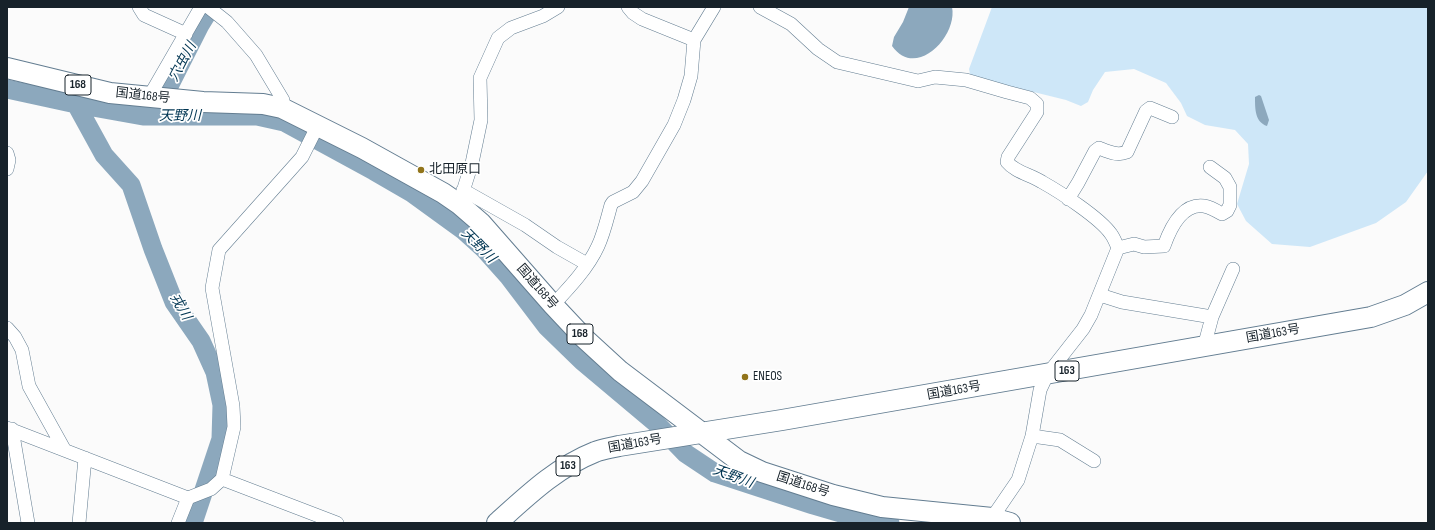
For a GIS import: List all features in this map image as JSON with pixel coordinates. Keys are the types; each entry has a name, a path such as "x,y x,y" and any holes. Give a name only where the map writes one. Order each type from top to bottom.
{"highway":[{"name":"国道168号","path":"7,68 110,93 203,102 263,104 282,108 443,193 461,197 481,223 584,338 620,371 645,391 684,418 693,435 762,472 834,495 931,517 1001,521"},
{"name":"国道163号","path":"497,523 542,483 571,464 595,452 619,446 693,435 1047,375 1371,317 1405,305 1428,292"}],"street":[{"path":"139,7 144,15 186,34"},
{"path":"149,97 202,7"},
{"path":"558,7 543,16 511,28 498,38 480,78 481,120 472,163 461,197 525,225 557,247 587,264"},
{"path":"628,7 633,13 642,19 694,40"},
{"path":"553,305 566,292 597,248 611,205 633,192 642,181 674,125 684,100 691,76 694,40 714,7"},
{"path":"760,7 791,24 818,49 837,62 918,81 935,77 966,80 1030,98 1037,104 1037,112 1008,157 1007,162 1068,198 1101,222 1111,234 1118,248 1091,315 1083,329 1047,375 1040,390 1032,436 1018,480 1001,521"},
{"path":"214,9 256,55 283,100 282,108"},
{"path":"1068,198 1078,183 1095,150 1099,148 1121,154 1127,152 1146,111 1150,108 1172,117"},
{"path":"9,428 189,498 211,489 222,479 234,427 233,406 212,288 219,250 302,157 318,126"},
{"path":"7,153 9,160 7,169"},
{"path":"1118,248 1134,244 1144,247 1164,246 1169,232 1176,221 1186,210 1191,208 1204,206 1222,214 1227,211 1230,205 1229,177 1225,178 1210,167"},
{"path":"1204,347 1212,317 1233,269"},
{"path":"1100,295 1122,302 1212,317"},
{"path":"7,328 15,337 22,350 29,386 64,449"},
{"path":"9,428 28,523"},
{"path":"1032,436 1060,440 1094,461"},
{"path":"79,523 85,458"},
{"path":"222,479 337,523"},
{"path":"178,523 189,498"}],"shaded area":[{"path":"909,7 952,7 952,18 949,30 942,41 933,50 923,56 912,58 902,55 892,46 894,37 903,22"},
{"path":"992,7 1428,7 1428,171 1406,202 1376,223 1310,247 1272,244 1246,221 1237,204 1249,164 1248,144 1235,130 1205,125 1187,116 1181,103 1166,83 1134,69 1105,72 1093,90 1088,102 1081,106 1066,100 981,79 970,74 969,69"},
{"path":"1259,95 1261,96 1269,120 1267,126 1260,121 1256,114 1255,97"}],"waterway":[{"name":"穴虫川","path":"156,112 200,25 211,7"},
{"name":"天野川","path":"7,89 76,104 143,116 257,116 284,122 412,193 463,230 484,249 509,277 547,327 582,361 657,424 685,453 715,473 854,517 890,523"},
{"name":"戎川","path":"76,104 104,155 131,185 153,249 174,302 201,341 215,372 222,405 221,439 193,523"}],"place":[{"name":"北田原口","path":"421,170"},
{"name":"ENEOS","path":"745,377"}]}
